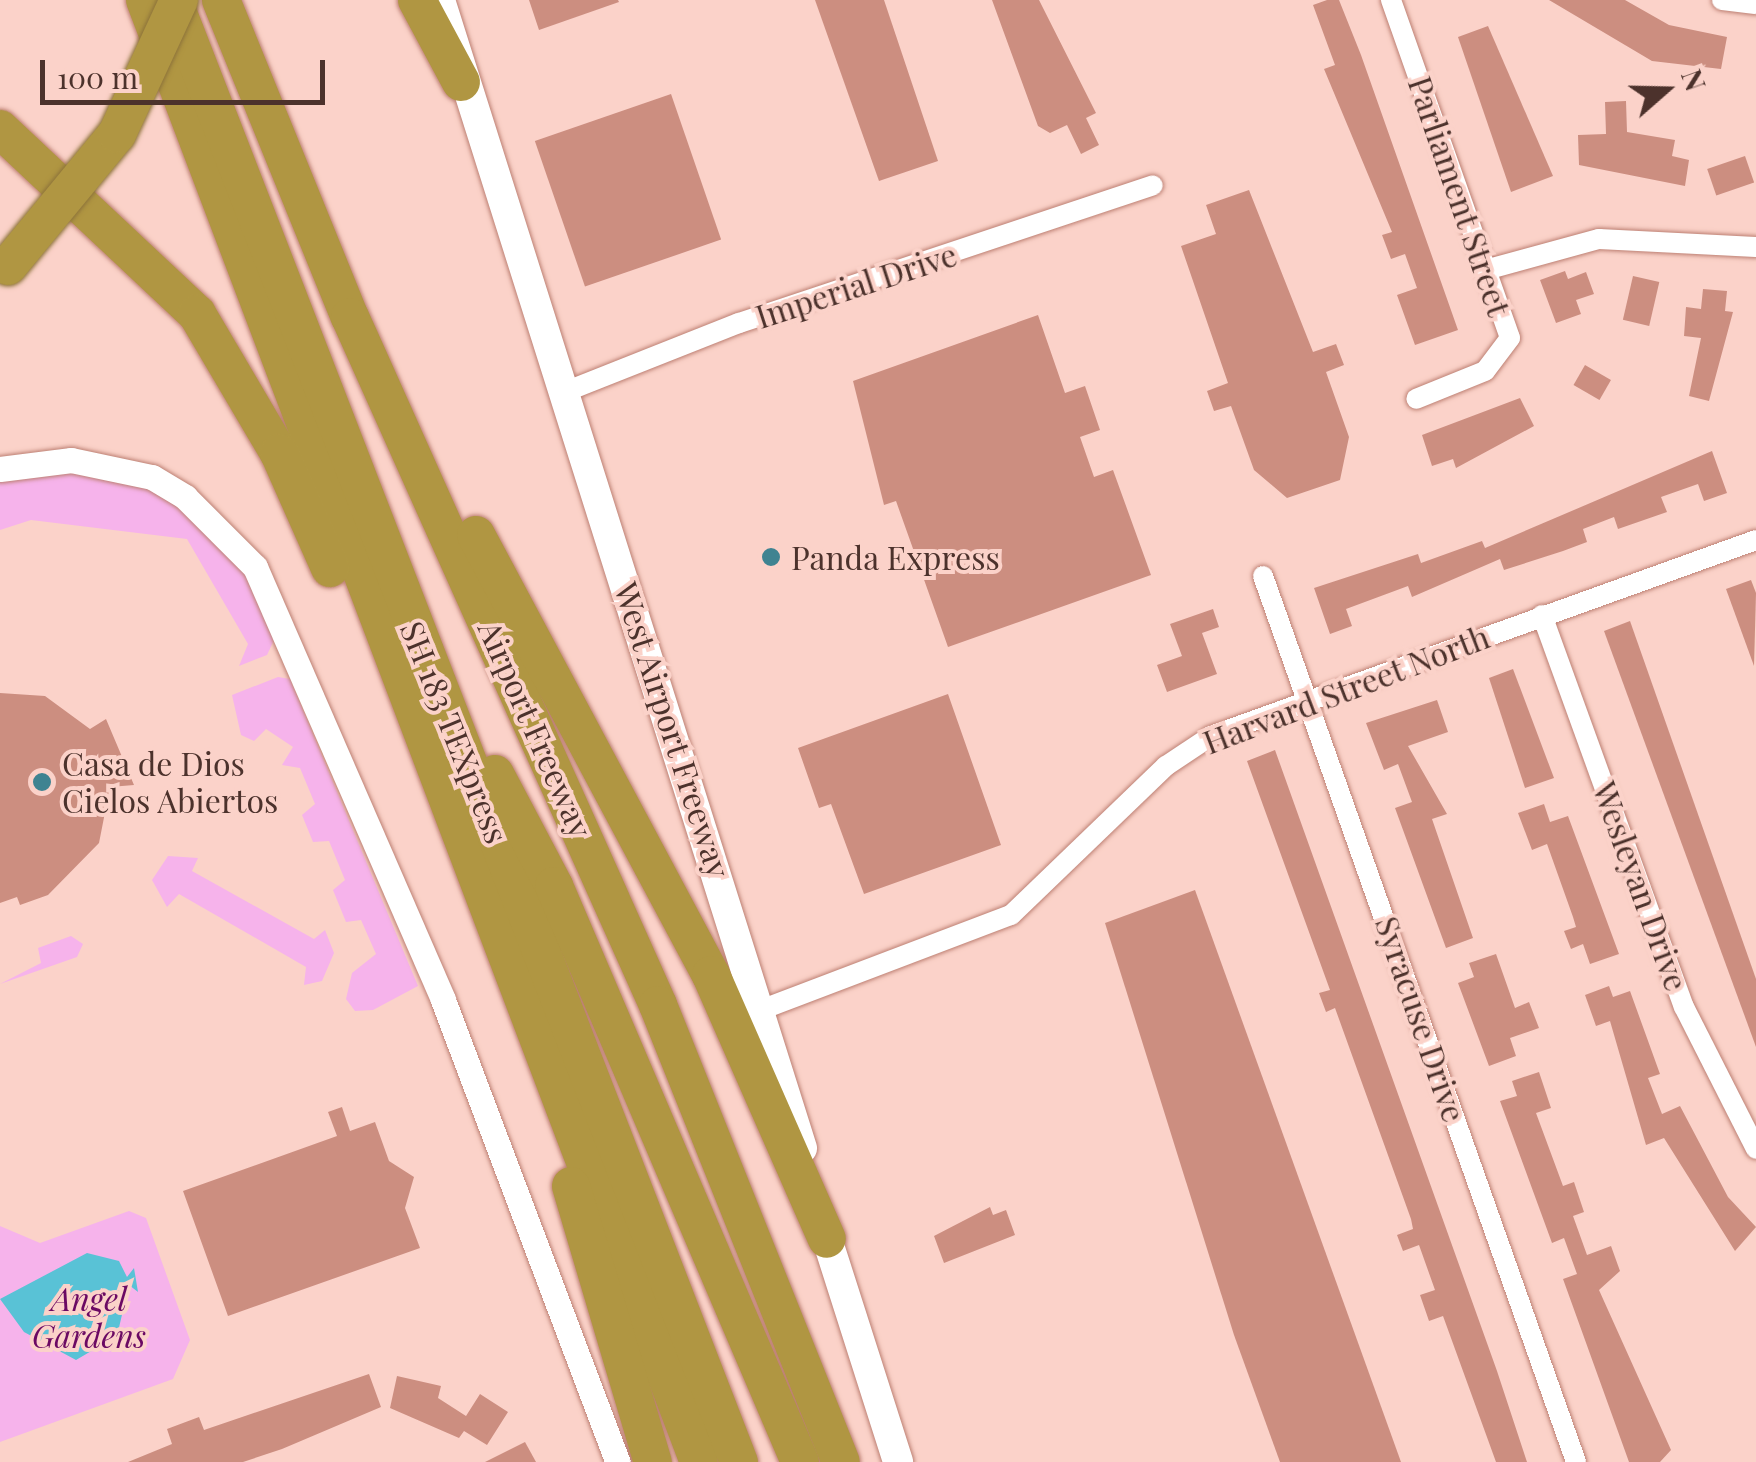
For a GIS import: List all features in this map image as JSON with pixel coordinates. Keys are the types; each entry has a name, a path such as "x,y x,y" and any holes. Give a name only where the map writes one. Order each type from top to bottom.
{"highway":[{"path":"145,0 415,718 542,1036 699,1462"},
{"path":"4,270 116,134 176,0"},
{"name":"SH 183 TEXpress","path":"176,0 739,1462"},
{"name":"SH 183 TEXpress","path":"194,0 760,1462"},
{"name":"Airport Freeway","path":"221,0 350,318 650,988 840,1462"},
{"path":"417,0 461,82"},
{"path":"0,130 141,253 196,314 236,373 344,599 415,718"},
{"path":"350,318 426,434 712,975 827,1240"},
{"path":"490,766 554,886 800,1462"},
{"path":"542,1036 556,1137 653,1462"}],"main road":[{"name":"West Airport Freeway","path":"440,0 461,82 763,1009 827,1240 898,1462"}],"street":[{"name":"Parliament Street","path":"1391,0 1489,269 1510,338 1504,354 1485,372 1416,399"},
{"path":"1722,0 1756,4"},
{"name":"Imperial Drive","path":"562,394 739,323 1153,185"},
{"path":"1489,269 1599,239 1756,247"},
{"path":"0,468 72,460 152,477 185,497 246,556 278,608 450,1018 618,1462"},
{"name":"Harvard Street North","path":"763,1009 1010,916 1184,752 1308,698 1756,540"},
{"name":"Syracuse Drive","path":"1263,576 1576,1462"},
{"name":"Wesleyan Drive","path":"1542,616 1684,1007 1756,1149"}],"green space":[{"path":"51,468 160,489 250,575 275,638 267,655 239,666 248,644 187,539 31,520 0,530 0,475"},
{"path":"278,677 290,679 418,986 373,1010 355,1011 346,999 352,973 376,954 361,920 346,922 333,890 345,880 329,841 313,842 302,815 315,804 300,768 282,765 293,747 266,729 254,741 241,735 232,695"},
{"path":"168,856 198,858 192,871 314,939 325,930 334,953 322,981 304,985 306,967 179,894 167,907 152,880"},
{"path":"71,936 83,944 77,957 0,984 41,963 38,948"},
{"name":"Angel Gardens","path":"129,1211 146,1218 190,1340 173,1379 0,1442 0,1226 40,1243"}],"water":[{"path":"87,1253 119,1261 127,1277 134,1268 138,1292 129,1285 117,1336 76,1360 24,1332 0,1299"}],"building":[{"path":"529,0 618,0 619,2 539,30"},
{"path":"815,0 884,0 938,161 879,181"},
{"path":"992,0 1039,0 1096,113 1086,118 1099,145 1081,154 1067,125 1050,133 1038,126"},
{"path":"1339,0 1361,55 1458,330 1415,345 1397,295 1417,288 1405,254 1391,259 1382,235 1392,232 1324,69 1335,65 1313,5"},
{"path":"1549,0 1625,0 1669,25 1727,37 1721,69 1652,61"},
{"path":"1488,26 1553,176 1511,192 1458,37"},
{"path":"671,94 721,240 585,286 535,141"},
{"path":"1626,101 1627,132 1675,140 1672,156 1689,160 1685,186 1579,165 1578,135 1606,134 1605,102"},
{"path":"1745,156 1754,182 1716,195 1707,169"},
{"path":"1249,190 1313,352 1336,344 1344,365 1326,372 1349,437 1340,480 1287,498 1254,470 1231,406 1214,411 1207,391 1228,383 1181,246 1216,234 1206,205"},
{"path":"1565,271 1568,279 1586,272 1594,294 1576,300 1581,314 1556,323 1540,280"},
{"path":"1633,276 1659,282 1649,326 1623,320"},
{"path":"1703,289 1727,291 1725,311 1733,312 1709,401 1689,396 1701,338 1684,336 1686,307 1701,309"},
{"path":"1038,315 1065,393 1085,386 1100,430 1080,437 1094,477 1113,470 1151,575 948,647 896,501 884,505 853,381"},
{"path":"1585,365 1611,380 1599,400 1574,385"},
{"path":"1520,398 1534,426 1456,468 1453,459 1432,466 1422,435"},
{"path":"1712,451 1727,493 1704,501 1698,484 1661,497 1667,512 1618,529 1614,517 1583,529 1587,542 1563,551 1504,570 1500,559 1412,597 1408,586 1346,609 1352,626 1330,634 1314,588 1418,554 1421,563 1482,541 1485,548"},
{"path":"1751,580 1756,593 1754,666 1726,589"},
{"path":"1213,609 1219,627 1202,633 1217,674 1167,692 1157,665 1182,656 1170,624"},
{"path":"1630,621 1756,979 1756,1047 1604,631"},
{"path":"1513,669 1554,778 1525,788 1489,678"},
{"path":"0,693 45,696 90,729 106,719 134,785 110,787 99,843 48,895 20,905 17,897 0,903"},
{"path":"948,694 1001,845 864,894 831,804 819,808 798,748"},
{"path":"1437,700 1448,732 1408,746 1447,814 1432,819 1473,938 1446,948 1395,808 1412,802 1398,764 1384,770 1366,723"},
{"path":"1275,750 1527,1462 1496,1462 1443,1316 1429,1321 1420,1295 1435,1290 1419,1245 1403,1251 1397,1235 1413,1229 1411,1219 1335,1008 1326,1012 1319,993 1330,990 1247,761"},
{"path":"1544,804 1550,822 1568,816 1619,954 1590,964 1583,944 1571,949 1564,931 1576,927 1547,844 1532,850 1518,813"},
{"path":"1195,890 1401,1462 1280,1462 1234,1335 1105,923"},
{"path":"1496,954 1515,1008 1529,1002 1539,1028 1510,1038 1516,1056 1489,1066 1458,983 1474,977 1469,963"},
{"path":"1609,986 1613,997 1630,991 1660,1074 1648,1078 1662,1114 1680,1106 1728,1197 1756,1227 1735,1251 1664,1138 1646,1145 1610,1021 1596,1026 1585,995"},
{"path":"1539,1072 1551,1108 1536,1113 1563,1186 1574,1182 1584,1212 1573,1216 1587,1255 1611,1246 1620,1271 1599,1290 1671,1450 1660,1462 1629,1462 1563,1279 1577,1274 1564,1238 1552,1243 1500,1101 1517,1096 1512,1081"},
{"path":"342,1107 350,1131 375,1122 389,1161 414,1177 405,1208 420,1248 228,1316 183,1191 337,1136 328,1112"},
{"path":"990,1207 993,1215 1006,1210 1015,1235 944,1263 934,1236"},
{"path":"369,1374 381,1407 282,1449 243,1462 128,1462 172,1444 167,1429 199,1417 204,1430"},
{"path":"397,1376 441,1386 438,1398 466,1416 480,1394 508,1412 487,1445 464,1431 459,1438 390,1408"},
{"path":"525,1442 536,1462 485,1462"}],"place":[{"name":"Panda Express","path":"771,557"},
{"name":"Casa de Dios Cielos Abiertos","path":"42,782"}]}
